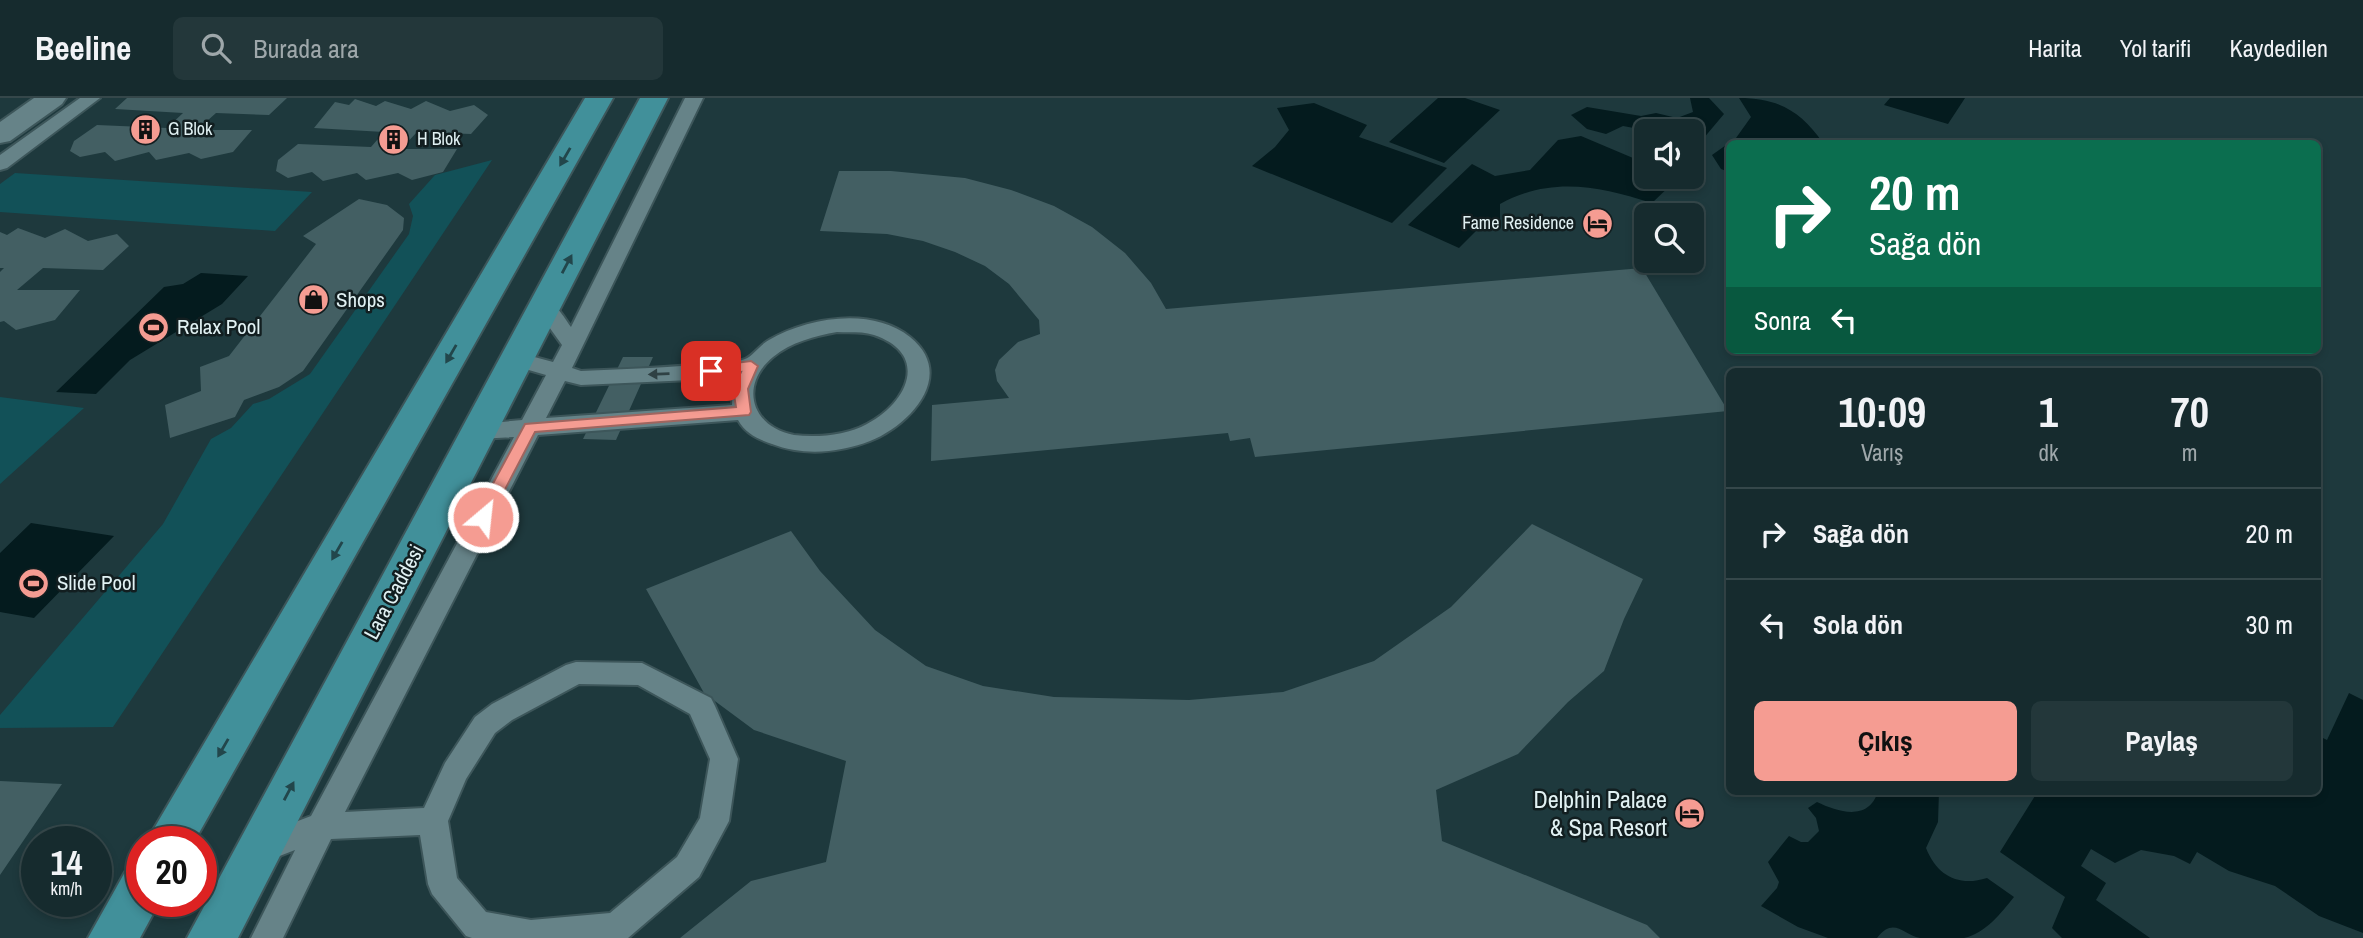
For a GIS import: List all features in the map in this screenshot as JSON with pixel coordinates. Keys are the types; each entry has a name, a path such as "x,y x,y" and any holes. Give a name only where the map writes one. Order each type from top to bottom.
{"main road":[{"path":"178,826 599,98"},
{"name":"Lara Caddesi","path":"212,938 654,98"},
{"path":"113,938 126,916"}],"street":[{"path":"0,135 52,98"}],"lane":[{"path":"0,164 91,98"},
{"path":"267,938 322,826 559,373 694,98"},
{"path":"544,306 573,345"},
{"path":"837,325 870,327 897,337 915,354 921,375 913,399 892,420 861,436 825,444 789,442 761,430 743,412 741,389 751,366 774,346 803,332 837,325"},
{"path":"516,359 581,378 691,373 751,366"},
{"path":"479,430 743,412"},
{"path":"576,673 642,674 701,706 724,759 714,821 688,867 616,928 531,934 477,925 443,884 433,821 455,772 485,725 502,712 576,673"},
{"path":"258,850 322,826 433,821"}],"shaded area":[{"path":"1438,98 1465,98 1500,110 1444,163 1389,142"},
{"path":"1690,98 1709,98 1724,114 1704,138 1704,119 1634,119 1634,128 1623,126 1606,134 1587,129 1571,115 1587,107 1641,116 1656,113 1677,118 1693,112"},
{"path":"1739,98 1765,101 1787,108 1806,122 1821,140 1733,140 1751,117"},
{"path":"1890,98 1965,98 1948,124 1884,105"},
{"path":"1314,103 1367,125 1359,137 1447,168 1392,223 1252,166 1275,147 1289,130 1277,108"},
{"path":"1581,136 1633,158 1634,189 1667,189 1652,203 1594,188 1557,187 1519,195 1500,204 1500,223 1477,230 1459,248 1408,225 1472,164 1495,176 1530,170 1558,140"},
{"path":"1726,145 1726,171 1721,169 1712,155"},
{"path":"492,160 113,727 0,728 0,715 163,524 211,439 231,428 253,404 269,399 310,374 409,234 413,216 409,204 435,175"},
{"path":"15,173 312,192 275,231 0,212 0,184"},
{"name":"Relax Pool","path":"201,273 248,276 222,304 130,360 96,394 56,392 164,287 183,284"},
{"path":"0,397 84,408 0,484"},
{"name":"Slide Pool","path":"31,523 114,536 34,618 0,612 0,553"},
{"path":"2349,693 2363,700 2363,933 2319,916 2275,886 2229,871 2197,852 2190,864 2174,856 2141,850 2115,863 2091,849 2081,866 2106,883 2096,900 2150,938 2062,938 2052,928 2065,897 2000,852 2036,795 2321,795 2321,737 2327,740"},
{"path":"1876,795 1939,795 1938,822 1926,848 1936,866 1958,880 1987,878 2014,897 1986,927 1964,938 1920,938 1888,928 1877,938 1828,938 1798,927 1761,906 1779,882 1768,862 1789,836 1801,842 1808,842 1819,831 1816,818 1808,808 1817,802 1852,812 1868,807"}],"building":[{"name":"G Blok","path":"127,98 287,98 269,115 216,113 197,130 252,130 233,152 201,159 189,153 156,160 149,152 115,161 105,152 80,157 70,151 74,141 97,125 167,128 183,113 115,109"},
{"name":"H Blok","path":"355,99 376,106 385,101 411,109 426,101 450,111 474,105 488,115 471,134 417,132 401,149 457,149 443,172 412,180 398,173 366,180 357,173 323,181 312,172 288,178 276,171 278,160 298,144 371,147 384,132 314,128 335,102 349,105"},
{"path":"839,171 891,171 965,178 1011,190 1054,206 1092,227 1125,253 1151,283 1166,309 1634,269 1634,273 1645,273 1726,411 1255,457 1250,438 1230,441 1228,433 931,461 932,405 1009,398 997,381 995,370 999,360 1018,342 1040,334 1039,320 1009,284 985,266 923,241 887,234 820,231"},
{"name":"Shops","path":"359,199 387,205 404,218 403,230 303,371 279,387 244,400 235,417 170,438 165,405 201,391 200,367 229,356 316,244 303,236"},
{"path":"18,228 45,238 65,229 88,241 117,234 129,246 103,270 43,268 17,290 80,290 55,320 16,330 4,321 0,322 0,272 4,268 0,268 0,232 7,235"},
{"path":"623,357 653,357 616,440 583,439"},
{"path":"1532,524 1643,579 1604,671 1568,702 1518,754 1436,790 1442,841 1647,925 1660,938 680,938 751,881 826,862 846,761 754,730 704,693 646,589 791,531 820,571 875,630 926,666 983,686 1054,697 1189,700 1283,692 1374,661 1451,607"},
{"path":"0,781 62,784 33,826 21,826 21,844 0,875"}],"place":[{"name":"G Blok","path":"145,129"},
{"name":"H Blok","path":"394,139"},
{"name":"Fame Residence","path":"1597,223"},
{"name":"Shops","path":"313,300"},
{"name":"Relax Pool","path":"154,327"},
{"name":"Slide Pool","path":"34,583"},
{"name":"Delphin Palace & Spa Resort","path":"1690,814"}],"route":[{"path":"483,517 530,427 743,412 741,389 751,366 711,371"}]}
